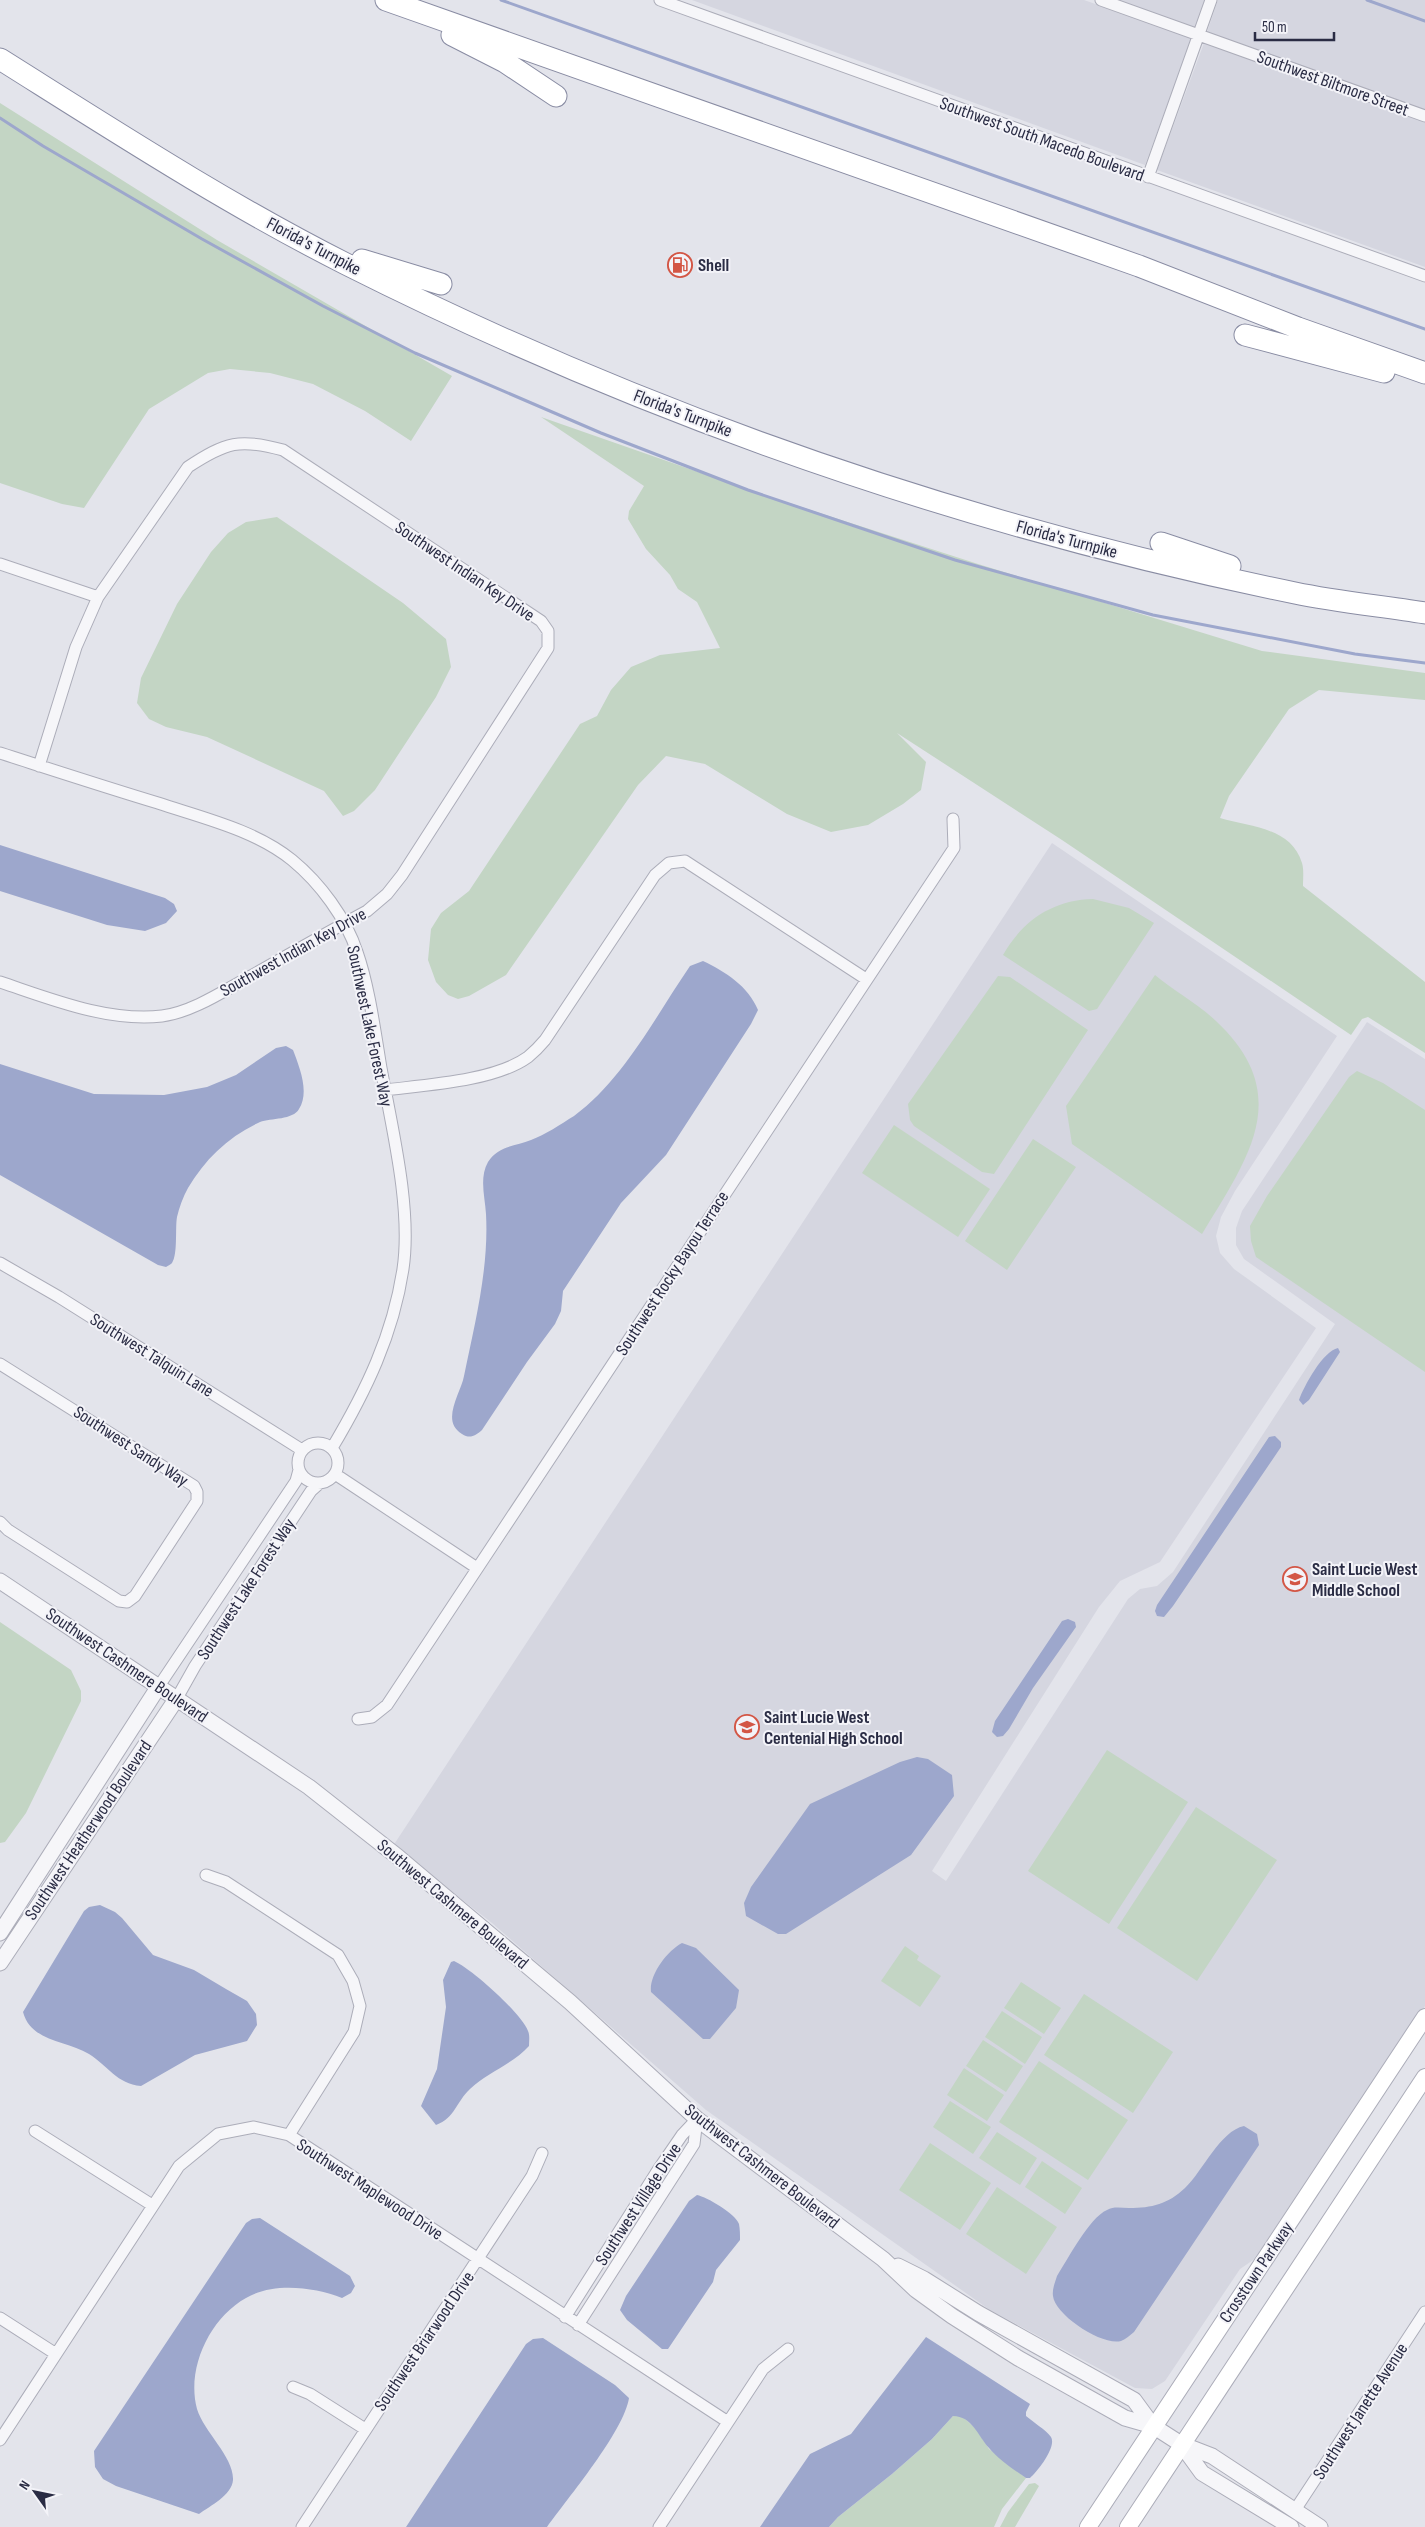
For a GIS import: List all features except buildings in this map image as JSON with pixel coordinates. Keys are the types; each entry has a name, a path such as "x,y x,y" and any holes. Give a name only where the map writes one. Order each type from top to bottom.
{"highway":[{"path":"370,0 385,9 450,34 505,62 556,96"},
{"path":"386,0 1130,263 1298,328 1425,373"},
{"name":"Florida's Turnpike","path":"0,59 149,152 344,263 574,371 722,429 898,490 1021,527 1146,560 1299,594 1425,613"},
{"path":"283,230 357,259 440,284"},
{"path":"1245,335 1425,383"},
{"path":"1161,544 1350,601"}],"main road":[{"name":"Crosstown Parkway","path":"1088,2527 1425,2017"},
{"name":"Crosstown Parkway","path":"1128,2527 1425,2077"}],"street":[{"name":"Southwest South Macedo Boulevard","path":"660,0 1425,276"},
{"name":"Southwest Biltmore Street","path":"1101,0 1425,116"},
{"path":"1148,177 1211,0"},
{"name":"Southwest Indian Key Drive","path":"0,982 81,1008 121,1016 163,1016 194,1006 228,989 367,911 387,894 412,858 548,648 548,631 542,621 283,450 258,443 233,443 208,454 188,466 98,597 76,647 40,766"},
{"path":"0,564 98,597"},
{"name":"Southwest Lake Forest Way","path":"0,753 223,825 265,844 291,859 311,878 345,924 357,952 385,1090 406,1232 404,1266 397,1306 383,1350 360,1401 332,1448"},
{"name":"Southwest Rocky Bayou Terrace","path":"358,1719 372,1717 387,1705 866,978 954,848 953,820"},
{"path":"385,1090 456,1082 504,1068 528,1057 545,1040 655,875 669,863 685,861 866,978"},
{"name":"Southwest Talquin Lane","path":"0,1263 59,1297 302,1450"},
{"name":"Southwest Sandy Way","path":"0,1364 194,1486 198,1492 198,1501 135,1596 127,1602 119,1602 8,1530 0,1522"},
{"path":"319,1442 332,1448 338,1457 338,1464 334,1474 327,1482 308,1481 299,1470 298,1463 302,1450 308,1445 319,1442"},
{"name":"Southwest Lake Forest Way","path":"159,1686 296,1480 299,1470"},
{"path":"334,1474 477,1568"},
{"name":"Southwest Lake Forest Way","path":"177,1698 262,1564 311,1491 320,1483"},
{"path":"245,1557 256,1558 262,1564"},
{"name":"Southwest Cashmere Boulevard","path":"0,1581 309,1787 398,1857 570,2002 697,2118 883,2259 924,2279 978,2313 1134,2400 1153,2426 1182,2444 1212,2456 1320,2527"},
{"name":"Southwest Heatherwood Boulevard","path":"0,1933 159,1686"},
{"name":"Southwest Heatherwood Boulevard","path":"0,1963 177,1698"},
{"path":"206,1875 226,1882 338,1955 353,1981 360,2006 354,2032 289,2135"},
{"name":"Southwest Village Drive","path":"565,2317 658,2170 682,2135 697,2118"},
{"name":"Southwest Village Drive","path":"578,2325 694,2144 697,2118"},
{"name":"Southwest Maplewood Drive","path":"0,2440 179,2166 218,2134 254,2127 289,2135 728,2422"},
{"path":"35,2131 152,2205"},
{"name":"Southwest Briarwood Drive","path":"302,2527 532,2176 542,2153"},
{"name":"Southwest Janette Avenue","path":"1295,2510 1425,2312"},
{"path":"0,2318 56,2354"},
{"path":"659,2527 763,2369 788,2349"},
{"path":"293,2387 310,2394 365,2429"},
{"name":"Southwest Cashmere Boulevard","path":"1182,2444 1202,2473 1291,2527"}],"shaded area":[{"path":"692,0 1084,0 1192,38 1145,165"},
{"path":"1117,0 1205,0 1196,28"},
{"path":"1218,0 1425,0 1425,110 1207,32"},
{"path":"1204,43 1425,122 1425,267 1157,170"},
{"name":"Saint Lucie West Centenial High School","path":"1052,843 1337,1036 1235,1191 1221,1217 1216,1236 1220,1253 1234,1269 1316,1328 1160,1562 1120,1581 1099,1607 932,1871 946,1881 1128,1599 1140,1589 1157,1586 1173,1572 1335,1324 1244,1259 1236,1245 1236,1228 1242,1211 1367,1022 1425,1059 1425,2006 1259,2256 1240,2269 1165,2381 1152,2389 1135,2388 990,2310 706,2110 492,1923 393,1846"}],"green space":[{"path":"0,103 217,240 452,376 411,441 365,411 313,384 270,373 230,369 208,373 149,409 84,508 62,504 0,483"},
{"path":"541,417 770,497 978,564 1262,651 1425,673 1425,700 1319,690 1289,709 1229,796 1220,818 1268,830 1289,842 1297,851 1302,863 1303,886 1425,982 1425,1053 1368,1017 1362,1019 1351,1035 1062,840 897,733 926,762 921,790 903,804 868,825 831,832 787,814 705,764 666,756 638,785 506,975 469,996 458,999 448,995 436,982 428,960 431,929 441,913 469,891 580,724 597,716 611,690 631,667 660,655 720,648 697,602 678,589 670,575 646,549 628,519 629,511 644,486"},
{"path":"277,517 403,603 446,639 451,667 436,697 375,790 354,811 343,816 324,791 207,737 166,727 149,719 137,703 141,678 177,604 211,552 228,533 246,522"},
{"path":"1093,899 1129,908 1154,923 1097,1009 1089,1011 1003,955 1020,932 1040,914 1065,903"},
{"path":"1155,975 1216,1021 1240,1049 1254,1075 1259,1102 1256,1128 1247,1153 1234,1180 1202,1234 1072,1144 1066,1106"},
{"path":"998,976 1010,977 1088,1030 994,1174 982,1172 914,1126 910,1120 908,1104"},
{"path":"1357,1071 1383,1083 1425,1110 1425,1372 1256,1257 1251,1241 1250,1226 1267,1196 1349,1077"},
{"path":"894,1125 990,1189 958,1237 862,1173"},
{"path":"1033,1139 1076,1167 1007,1270 965,1241"},
{"path":"0,1622 71,1670 81,1691 81,1701 26,1813 5,1842 0,1843"},
{"path":"1107,1750 1188,1802 1109,1924 1028,1871"},
{"path":"1196,1807 1277,1860 1197,1981 1117,1928"},
{"path":"905,1946 919,1956 917,1960 941,1976 920,2007 881,1981"},
{"path":"1021,1982 1061,2008 1044,2034 1004,2008"},
{"path":"1084,1994 1173,2052 1133,2113 1044,2055"},
{"path":"1002,2011 1042,2037 1025,2064 985,2037"},
{"path":"983,2040 1023,2066 1006,2092 966,2066"},
{"path":"1039,2061 1128,2120 1088,2180 999,2122"},
{"path":"964,2068 1004,2095 987,2121 947,2095"},
{"path":"950,2101 991,2127 973,2154 933,2127"},
{"path":"997,2132 1037,2158 1020,2185 979,2158"},
{"path":"930,2143 991,2183 960,2230 899,2190"},
{"path":"1042,2161 1082,2188 1065,2214 1025,2187"},
{"path":"997,2187 1057,2227 1026,2274 966,2234"},
{"path":"953,2416 962,2416 976,2429 989,2449 1026,2478 1002,2509 994,2527 829,2527 838,2517 932,2439"},
{"path":"1035,2483 1039,2486 1015,2527 1000,2527 1008,2512 1029,2484"}],"water":[{"path":"0,845 165,898 174,904 177,911 166,923 145,931 107,925 0,891"},
{"path":"703,961 728,975 754,1001 758,1010 751,1024 666,1155 621,1203 563,1291 561,1311 555,1324 527,1362 482,1430 472,1436 465,1436 456,1428 452,1414 464,1376 477,1316 483,1275 486,1214 483,1181 488,1162 502,1150 536,1138 553,1129 574,1116 592,1101 638,1046 690,966"},
{"path":"286,1046 293,1050 304,1087 304,1095 299,1109 292,1115 260,1122 238,1134 219,1149 202,1167 181,1202 177,1217 174,1259 166,1267 158,1265 0,1175 0,1064 94,1094 164,1095 207,1087 236,1075 276,1048"},
{"path":"1338,1348 1340,1352 1309,1400 1303,1405 1299,1400 1305,1386 1326,1355"},
{"path":"1275,1436 1281,1442 1281,1447 1173,1606 1164,1617 1157,1616 1155,1611 1157,1605 1269,1437"},
{"path":"1068,1619 1075,1622 1076,1627 1033,1688 1009,1729 1003,1736 997,1737 992,1732 995,1721 1062,1621"},
{"path":"917,1757 928,1759 952,1775 954,1796 911,1855 786,1934 778,1934 746,1916 744,1903 751,1887 810,1804 900,1762"},
{"path":"100,1905 115,1912 122,1918 153,1955 194,1970 247,2001 256,2014 257,2025 247,2041 195,2055 141,2086 125,2082 80,2049 50,2039 33,2029 27,2022 23,2012 84,1911 89,1907"},
{"path":"682,1943 696,1948 739,1990 736,2008 710,2039 703,2039 651,1992 653,1978 660,1964"},
{"path":"454,1961 483,1982 524,2023 528,2031 529,2046 516,2058 477,2083 465,2094 451,2114 436,2125 421,2106 437,2069 446,2007 443,1980 451,1962"},
{"path":"1244,2126 1257,2134 1259,2145 1134,2332 1121,2341 1113,2341 1092,2334 1070,2320 1056,2304 1053,2288 1057,2276 1093,2221 1100,2214 1110,2209 1152,2206 1172,2198 1192,2181 1212,2152 1227,2135 1235,2129"},
{"path":"697,2195 714,2202 737,2220 740,2240 716,2270 713,2282 668,2349 662,2349 627,2320 620,2310 626,2296 689,2201"},
{"path":"260,2218 350,2276 355,2286 351,2293 342,2298 319,2291 281,2288 257,2293 233,2307 212,2331 198,2361 194,2393 201,2418 224,2453 232,2471 232,2485 220,2500 199,2514 116,2486 103,2479 95,2467 94,2451 246,2223 252,2219"},
{"path":"926,2337 1030,2404 1026,2416 1049,2434 1052,2441 1049,2453 1037,2470 1030,2478 1026,2478 993,2452 970,2423 965,2419 953,2416 932,2439 838,2517 829,2527 760,2527 810,2454 851,2434"},
{"path":"543,2338 615,2385 629,2398 617,2428 581,2482 547,2527 406,2527 526,2344 533,2339"}],"waterway":[{"path":"501,0 1425,329"},
{"path":"1367,0 1425,21"},
{"path":"0,118 43,146 202,239 323,306 415,353 601,433 748,490 955,560 1153,615 1355,654 1425,663"}],"place":[{"name":"Shell","path":"680,265"},
{"name":"Saint Lucie West Middle School","path":"1295,1579"},
{"name":"Saint Lucie West Centenial High School","path":"747,1727"}]}
